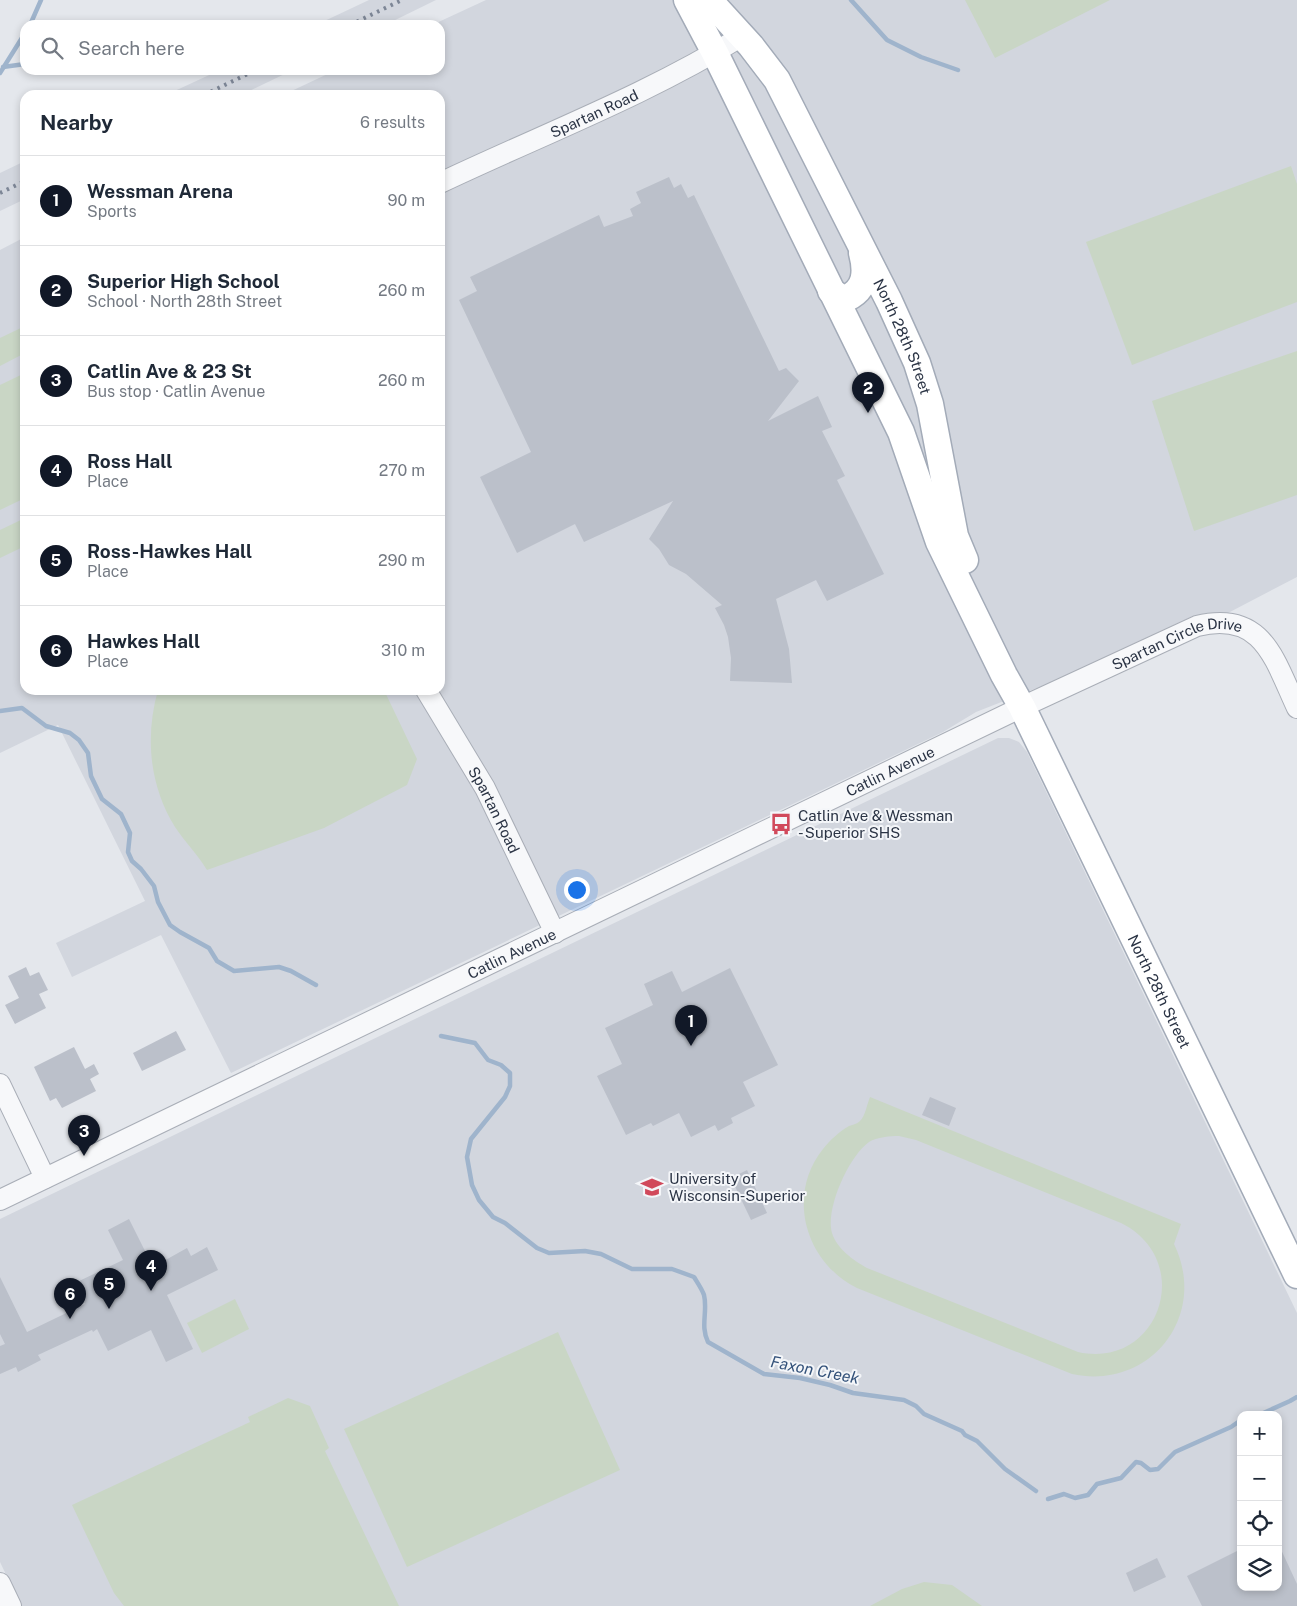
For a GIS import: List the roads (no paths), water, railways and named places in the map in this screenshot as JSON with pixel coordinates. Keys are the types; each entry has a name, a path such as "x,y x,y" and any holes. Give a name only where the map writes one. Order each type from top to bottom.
{"main road":[{"name":"North 28th Street","path":"687,0 715,53 901,432 939,542 1004,675 1022,707 1297,1276"},
{"name":"North 28th Street","path":"709,0 742,36 777,80 902,329 921,372 932,413 955,536 1020,679 1022,707"},
{"path":"831,291 840,297 846,298 854,294 862,286 865,267 858,241"}],"street":[{"name":"Spartan Road","path":"445,181 606,108 693,66 742,36"},
{"name":"Spartan Circle Drive","path":"1022,707 1186,630 1216,622 1248,629 1262,640 1273,658 1297,708"},
{"name":"Spartan Road","path":"429,695 485,788 555,933"},
{"name":"Catlin Avenue","path":"0,1200 1022,707"},
{"path":"0,1084 45,1178"},
{"path":"0,1583 11,1606"}],"waterway":[{"name":"Faxon Creek","path":"32,20 41,0"},
{"name":"Faxon Creek","path":"851,0 887,40 921,57 958,70"},
{"name":"Faxon Creek","path":"0,73 20,41"},
{"name":"Faxon Creek","path":"3,67 20,65"},
{"name":"Faxon Creek","path":"0,711 22,708 46,726 70,733 79,740 88,753 91,776 102,799 121,814 130,833 128,852 132,861 154,886 158,902 170,925 209,948 217,961 234,971 279,967 291,971 316,985"},
{"name":"Faxon Creek","path":"441,1036 475,1043 488,1060 501,1065 510,1073 510,1086 505,1097 471,1139 467,1157 472,1185 479,1200 493,1217 505,1223 537,1248 549,1253 585,1251 601,1254 632,1269 672,1269 694,1277 704,1295 704,1324 708,1342 764,1374 800,1378 853,1393 904,1400 916,1406 924,1414 962,1431 965,1435 977,1441 1005,1469 1036,1491"},
{"name":"Faxon Creek","path":"1268,1411 1297,1397"},
{"name":"Faxon Creek","path":"1048,1499 1064,1494 1075,1498 1088,1495 1097,1484 1121,1478 1136,1462 1141,1463 1150,1470 1158,1469 1175,1452 1237,1423"}],"railway":[{"path":"360,20 402,0"},
{"path":"214,90 246,75"},
{"path":"0,193 20,183"}],"place":[{"name":"Superior High School","path":"868,413"},
{"name":"Catlin Ave & Wessman - Superior SHS","path":"781,824"},
{"name":"Wessman Arena","path":"691,1046"},
{"name":"Catlin Ave & 23 St","path":"84,1156"},
{"name":"University of Wisconsin-Superior","path":"652,1187"},
{"name":"Ross Hall","path":"151,1291"},
{"name":"Ross-Hawkes Hall","path":"109,1309"},
{"name":"Hawkes Hall","path":"70,1319"}]}
